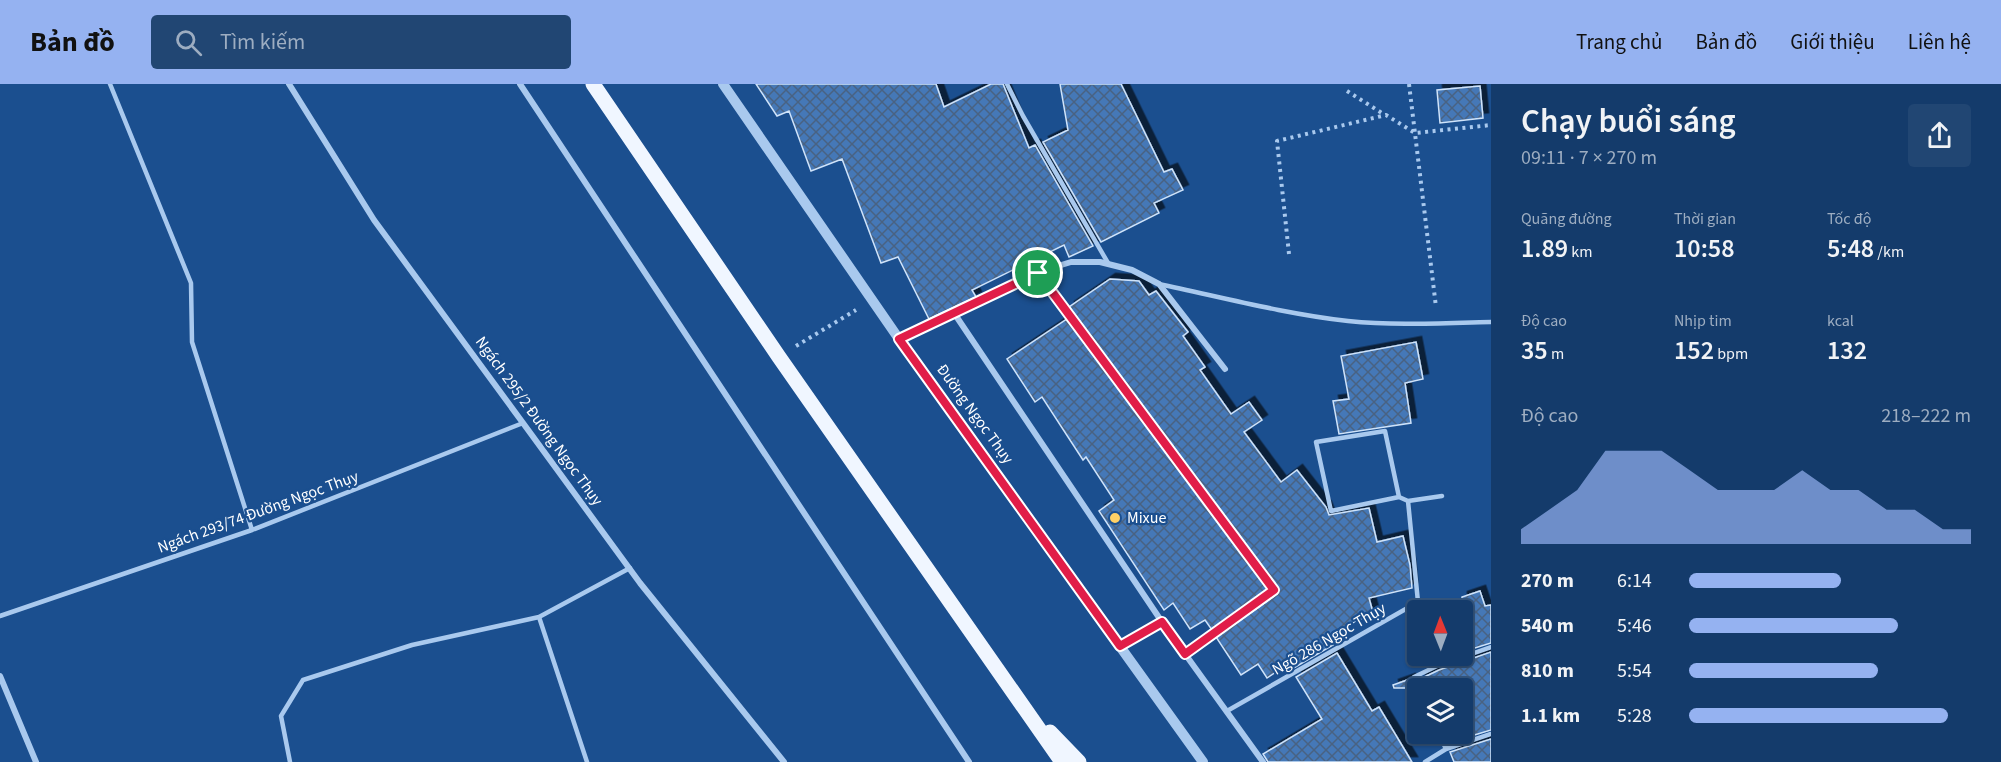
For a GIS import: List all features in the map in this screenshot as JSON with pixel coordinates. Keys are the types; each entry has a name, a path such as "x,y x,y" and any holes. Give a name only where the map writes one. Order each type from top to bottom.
{"main road":[{"path":"593,84 779,357 1062,762"},
{"path":"1023,705 1079,762"}],"street":[{"name":"Ngách 295/2 Đường Ngọc Thụy","path":"289,84 375,220 523,423 630,568 784,762"},
{"path":"520,84 969,762"},
{"name":"Đường Ngọc Thụy","path":"723,84 899,339 1203,762"},
{"path":"899,339 1038,273 1071,262 1108,263 1132,270 1159,284 1225,369"},
{"path":"954,313 1162,622 1263,762"},
{"path":"1120,646 1162,622"},
{"path":"0,676 36,762"}],"lane":[{"path":"110,84 191,283 192,342 252,530"},
{"path":"1007,84 1108,263"},
{"path":"1038,273 1274,590 1185,654"},
{"path":"1159,284 1307,316 1350,321 1491,322"},
{"name":"Ngách 293/74 Đường Ngọc Thụy","path":"0,616 252,530 523,423"},
{"path":"1399,497 1385,431 1316,442 1331,511 1399,497 1408,501 1442,496"},
{"path":"1408,501 1418,600"},
{"path":"290,762 281,716 303,680 412,645 539,617 630,568"},
{"name":"Ngõ 286 Ngọc Thụy","path":"1227,711 1407,608"},
{"path":"539,617 587,762"},
{"path":"1473,653 1491,647"},
{"path":"1414,678 1437,666"},
{"path":"1425,762 1446,748 1491,734"},
{"path":"1444,744 1446,748"}],"path":[{"path":"1409,84 1437,323"},
{"path":"1347,91 1415,133 1491,125"},
{"path":"1289,254 1277,141 1386,115"},
{"path":"779,357 873,300"}],"building":[{"path":"756,84 936,84 944,107 991,84 1003,84 1029,148 1035,145 1093,246 1069,257 1064,245 972,290 976,297 929,319 898,257 881,263 842,159 811,171 789,111 777,116"},
{"path":"1060,84 1121,84 1164,172 1172,169 1183,190 1154,203 1159,213 1101,242 1043,142 1068,130"},
{"path":"1480,86 1483,118 1440,123 1437,90"},
{"path":"1110,279 1139,281 1149,295 1156,291 1188,332 1183,336 1205,367 1200,370 1231,414 1249,402 1262,420 1244,432 1281,482 1297,470 1326,507 1329,515 1369,508 1377,542 1403,536 1410,565 1412,588 1369,598 1374,616 1357,620 1329,638 1333,645 1292,669 1288,664 1267,678 1258,664 1241,675 1216,637 1277,594 1278,589 1069,307"},
{"path":"1067,319 1268,589 1212,630 1205,620 1190,629 1173,603 1164,610 1099,511 1114,500 1086,457 1083,460 1042,397 1035,402 1007,359"},
{"path":"1416,342 1423,379 1405,383 1411,423 1339,434 1333,401 1349,399 1341,356"},
{"path":"1480,591 1485,606 1491,605 1491,643 1473,649 1473,600 1462,600 1462,597"},
{"path":"1491,652 1491,730 1473,735 1473,678 1422,678 1451,666 1473,666 1473,658"},
{"path":"1337,653 1372,711 1379,707 1412,762 1268,762 1263,754 1322,719 1296,677"},
{"path":"1407,680 1407,688 1394,688 1393,685"},
{"path":"1491,739 1491,762 1454,762 1450,752"}],"place":[{"name":"Mixue","path":"1115,518"}],"route":[{"path":"1038,273 1274,590 1185,654 1162,622 1120,646 899,339 1038,273"}]}
